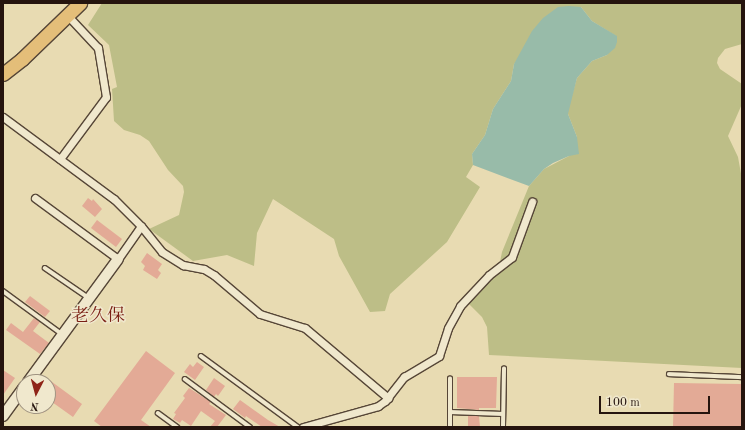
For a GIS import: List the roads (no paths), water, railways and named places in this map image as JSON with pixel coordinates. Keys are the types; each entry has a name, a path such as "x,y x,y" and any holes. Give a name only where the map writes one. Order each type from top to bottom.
{"highway":[{"path":"3,74 22,59 80,3"}],"street":[{"path":"60,159 106,97 98,48 68,16"},
{"path":"3,117 114,199 141,226 162,252 183,265 204,269 214,275 260,314 305,328 388,398"},
{"path":"35,198 118,259"},
{"path":"303,427 378,406 388,398 404,377 439,356 448,328 460,306 489,275 512,257 532,202"},
{"path":"34,374 141,226"},
{"path":"3,416 16,398"}],"lane":[{"path":"45,268 90,298"},
{"path":"3,292 62,334"},
{"path":"200,356 298,427"},
{"path":"503,427 504,369"},
{"path":"669,374 742,376"},
{"path":"185,379 250,427"},
{"path":"450,379 450,427"},
{"path":"158,412 177,427"},
{"path":"450,412 504,414"}],"district":[{"name":"老久保","path":"98,316"}]}
